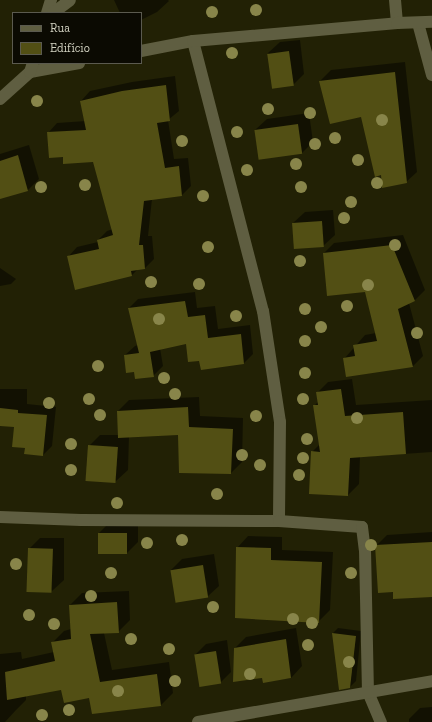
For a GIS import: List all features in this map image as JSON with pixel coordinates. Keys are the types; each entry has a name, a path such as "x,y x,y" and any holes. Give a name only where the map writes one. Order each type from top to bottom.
{"street":[{"path":"47,12 51,0"},
{"path":"54,12 70,0"},
{"path":"395,0 397,23"},
{"path":"142,51 192,41 397,23 432,22"},
{"path":"418,23 432,75"},
{"path":"192,41 263,312 280,422 279,521"},
{"path":"0,99 31,68 69,64"},
{"path":"0,517 81,520 279,521 362,527 365,550 368,692 381,722"},
{"path":"198,722 432,681"}],"building":[{"path":"289,51 294,86 272,89 267,54"},
{"path":"395,72 407,183 382,188 381,175 375,177 361,117 330,124 319,81"},
{"path":"166,85 170,121 157,123 165,168 179,166 182,196 144,201 139,245 143,245 145,269 131,271 132,276 75,290 67,256 99,249 97,240 113,235 93,162 63,164 63,157 49,158 47,132 86,130 80,101 122,91"},
{"path":"298,124 302,154 259,160 254,130"},
{"path":"18,155 28,191 0,199 0,161"},
{"path":"322,221 324,247 294,249 292,223"},
{"path":"392,245 415,301 398,309 413,367 346,377 343,358 355,356 353,345 377,341 365,292 327,296 323,253"},
{"path":"185,301 188,317 205,315 208,338 241,334 244,364 201,370 199,361 188,362 186,344 150,352 154,377 135,379 134,372 126,373 124,355 139,353 128,308"},
{"path":"341,389 345,416 403,412 406,454 350,458 348,496 309,494 311,451 320,452 313,405 318,405 316,392"},
{"path":"188,407 189,427 233,429 231,474 179,473 178,435 118,438 117,411"},
{"path":"0,408 18,410 18,413 47,415 43,456 24,454 25,448 12,447 14,427 0,426"},
{"path":"88,445 118,447 115,483 85,481"},
{"path":"98,533 127,533 127,554 98,554"},
{"path":"432,542 432,597 393,599 393,592 378,593 375,545"},
{"path":"236,547 271,548 271,560 322,562 319,623 235,618"},
{"path":"28,548 53,549 51,593 26,592"},
{"path":"203,565 208,598 176,603 170,570"},
{"path":"117,602 119,633 90,634 100,682 157,674 161,706 92,714 89,698 64,703 61,690 7,700 5,672 55,661 51,642 71,639 69,605"},
{"path":"332,633 356,636 350,688 339,690"},
{"path":"286,639 291,678 263,683 262,678 233,682 234,648"},
{"path":"216,651 221,684 199,687 194,654"}]}
